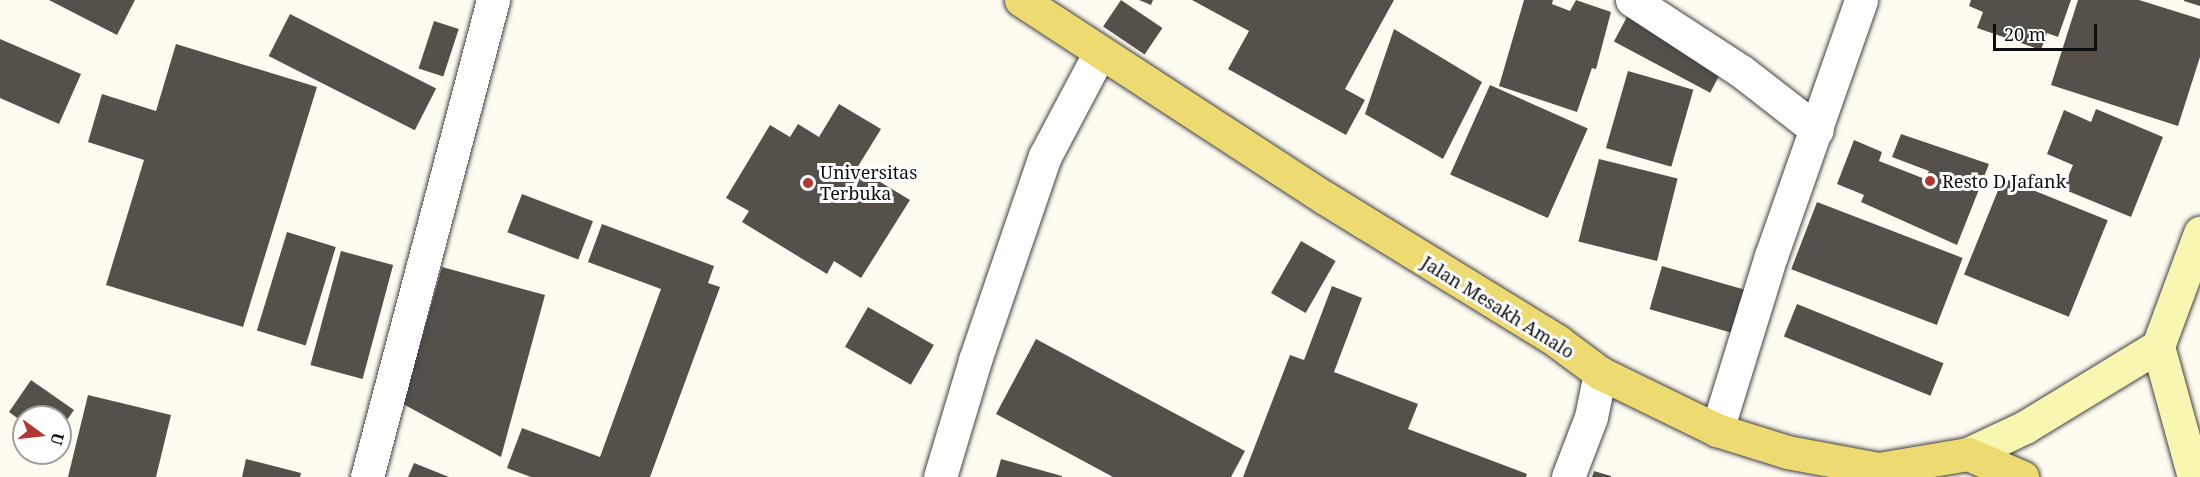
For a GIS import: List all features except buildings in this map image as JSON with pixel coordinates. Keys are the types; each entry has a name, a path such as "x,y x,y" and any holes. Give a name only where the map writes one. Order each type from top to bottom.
{"main road":[{"name":"Jalan Mesakh Amalo","path":"1039,5 1099,54 1557,341 1600,374 1717,430 1787,452 1879,469 1968,454"},
{"path":"2193,477 2158,346 2200,233"},
{"path":"1968,454 2025,427 2158,346"},
{"path":"1968,454 2022,477"}],"street":[{"path":"367,477 493,0"},
{"path":"1632,0 1741,71 1817,130"},
{"path":"1717,430 1760,289 1861,0"},
{"path":"940,477 975,360 1045,156 1099,54"},
{"path":"1568,477 1591,417 1600,374"}],"place":[{"name":"Resto D Jafank","path":"1930,181"},
{"name":"Universitas Terbuka","path":"808,183"}]}
